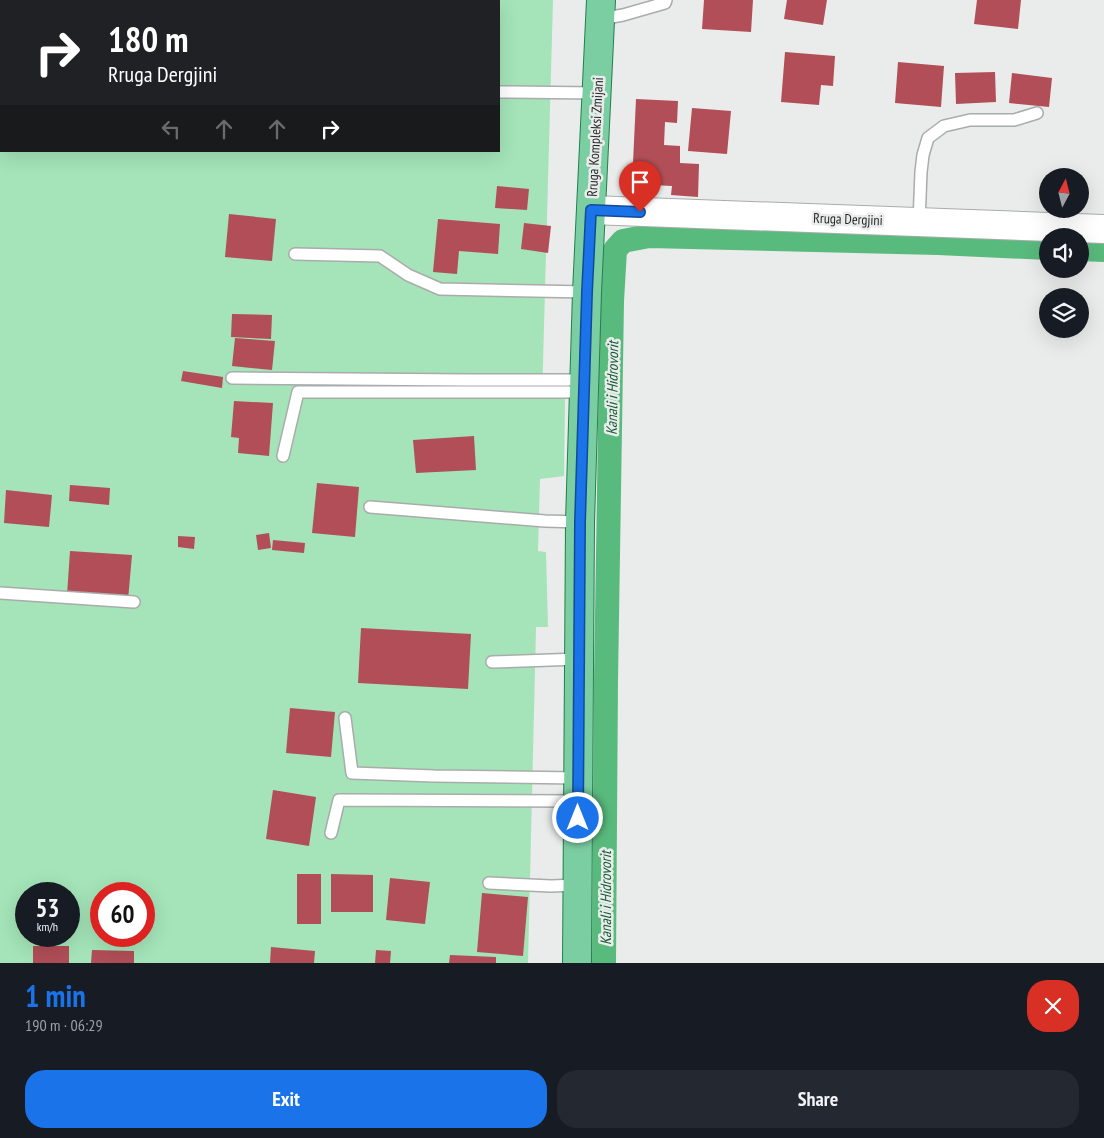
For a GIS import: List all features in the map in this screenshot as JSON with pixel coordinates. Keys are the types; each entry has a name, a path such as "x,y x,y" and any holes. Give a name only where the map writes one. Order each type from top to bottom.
{"main road":[{"name":"Rruga Kompleksi Zmijani","path":"577,963 580,522 587,292 601,9"}],"street":[{"name":"Rruga Dergjini","path":"591,210 1104,229"}],"lane":[{"path":"601,9 623,15 666,3 666,0"},
{"path":"500,92 597,93"},
{"path":"919,222 921,172 928,138 944,126 970,120 1014,120 1037,114"},
{"path":"295,254 380,256 408,275 440,289 587,292"},
{"path":"232,378 468,380 584,386"},
{"path":"283,456 298,392 584,386"},
{"path":"370,507 580,522"},
{"path":"0,593 134,602"},
{"path":"492,662 579,659"},
{"path":"344,718 352,773 434,776 578,789"},
{"path":"331,833 339,800 578,789"},
{"path":"489,883 551,886 577,885"}],"green space":[{"path":"500,0 553,0 542,399 565,398 564,476 540,479 538,551 546,552 548,627 536,627 528,963 0,963 0,152 500,152"}],"building":[{"path":"704,0 753,0 751,32 702,29"},
{"path":"787,0 827,0 823,25 784,19"},
{"path":"977,0 1021,0 1018,29 974,24"},
{"path":"785,52 835,56 833,86 821,85 819,105 781,102"},
{"path":"898,62 944,66 941,107 895,103"},
{"path":"995,72 996,102 956,104 955,73"},
{"path":"1012,73 1052,78 1049,107 1009,103"},
{"path":"636,99 678,101 677,123 665,122 664,145 680,146 680,163 699,164 698,197 671,195 672,186 632,184"},
{"path":"692,108 731,111 727,154 688,151"},
{"path":"497,186 529,189 527,210 495,208"},
{"path":"229,214 276,219 272,261 225,257"},
{"path":"438,219 500,224 498,254 459,251 457,274 433,272"},
{"path":"524,223 551,226 548,253 521,249"},
{"path":"232,314 272,315 271,339 231,337"},
{"path":"235,338 275,341 272,370 232,366"},
{"path":"183,371 223,377 222,388 181,381"},
{"path":"234,401 273,403 269,456 238,453 239,438 231,437"},
{"path":"474,436 476,470 416,473 413,440"},
{"path":"317,483 359,487 355,537 312,533"},
{"path":"70,485 110,488 109,505 69,501"},
{"path":"6,490 52,495 49,527 4,523"},
{"path":"269,533 271,548 258,550 256,535"},
{"path":"178,536 195,537 194,549 178,547"},
{"path":"273,540 305,543 304,553 272,550"},
{"path":"70,551 132,555 128,600 67,595"},
{"path":"361,628 471,634 468,689 358,683"},
{"path":"290,708 335,712 331,757 286,753"},
{"path":"273,790 316,797 309,846 266,839"},
{"path":"297,874 321,874 321,924 297,924"},
{"path":"331,874 373,875 373,912 331,912"},
{"path":"390,878 430,882 425,924 386,920"},
{"path":"482,893 528,897 523,956 477,952"},
{"path":"33,947 69,947 69,963 33,963"},
{"path":"271,947 315,951 314,963 270,963"},
{"path":"92,950 134,951 134,963 91,963"},
{"path":"376,950 391,951 390,963 375,963"},
{"path":"450,955 496,957 496,963 449,963"}],"waterway":[{"name":"Kanali i Hidrovorit","path":"604,963 606,681 612,301 615,250 623,241 649,236 938,243 1039,248"},
{"name":"Kanali i Hidrovorit","path":"1089,249 1104,250"}],"route":[{"path":"578,818 580,522 591,210 640,212"}]}
